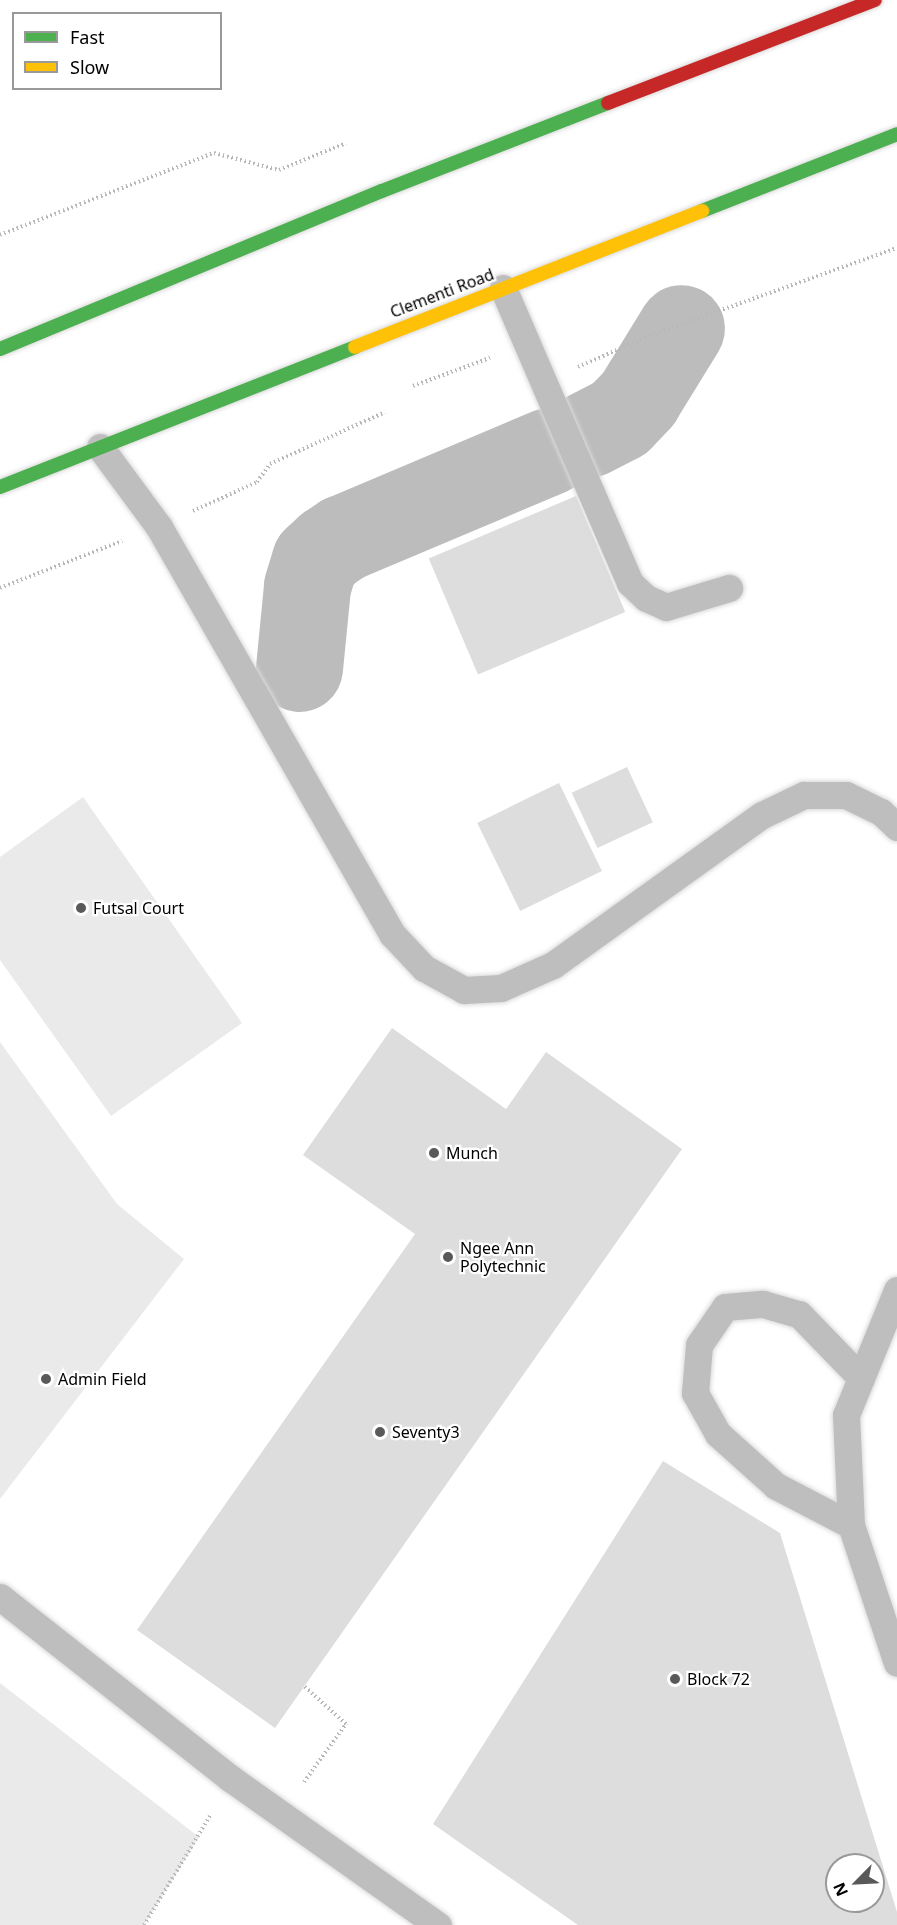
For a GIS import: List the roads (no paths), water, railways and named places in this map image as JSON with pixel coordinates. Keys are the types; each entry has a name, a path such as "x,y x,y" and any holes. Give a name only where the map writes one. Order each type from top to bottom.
{"main road":[{"path":"0,349 382,191 871,2 887,8"},
{"name":"Clementi Road","path":"0,487 897,134"}],"lane":[{"path":"503,288 630,583 646,598 666,607 729,588"},
{"path":"100,447 159,527 392,934 424,968 464,990 501,988 553,965 762,815 804,795 846,795 881,812 897,827"},
{"path":"897,1290 846,1415 851,1525 897,1663"},
{"path":"851,1525 776,1486 718,1434 695,1394 699,1345 725,1307 763,1304 799,1314 861,1378"},
{"path":"0,1596 230,1778 438,1925"}],"waterway":[{"path":"588,434 619,418 638,398 681,328"},
{"path":"299,668 307,586 315,560 328,548 343,538 549,451"}],"place":[{"name":"Futsal Court","path":"81,908"},
{"name":"Munch","path":"434,1153"},
{"name":"Ngee Ann Polytechnic","path":"448,1257"},
{"name":"Admin Field","path":"46,1379"},
{"name":"Seventy3","path":"380,1432"},
{"name":"Block 72","path":"675,1679"}]}
